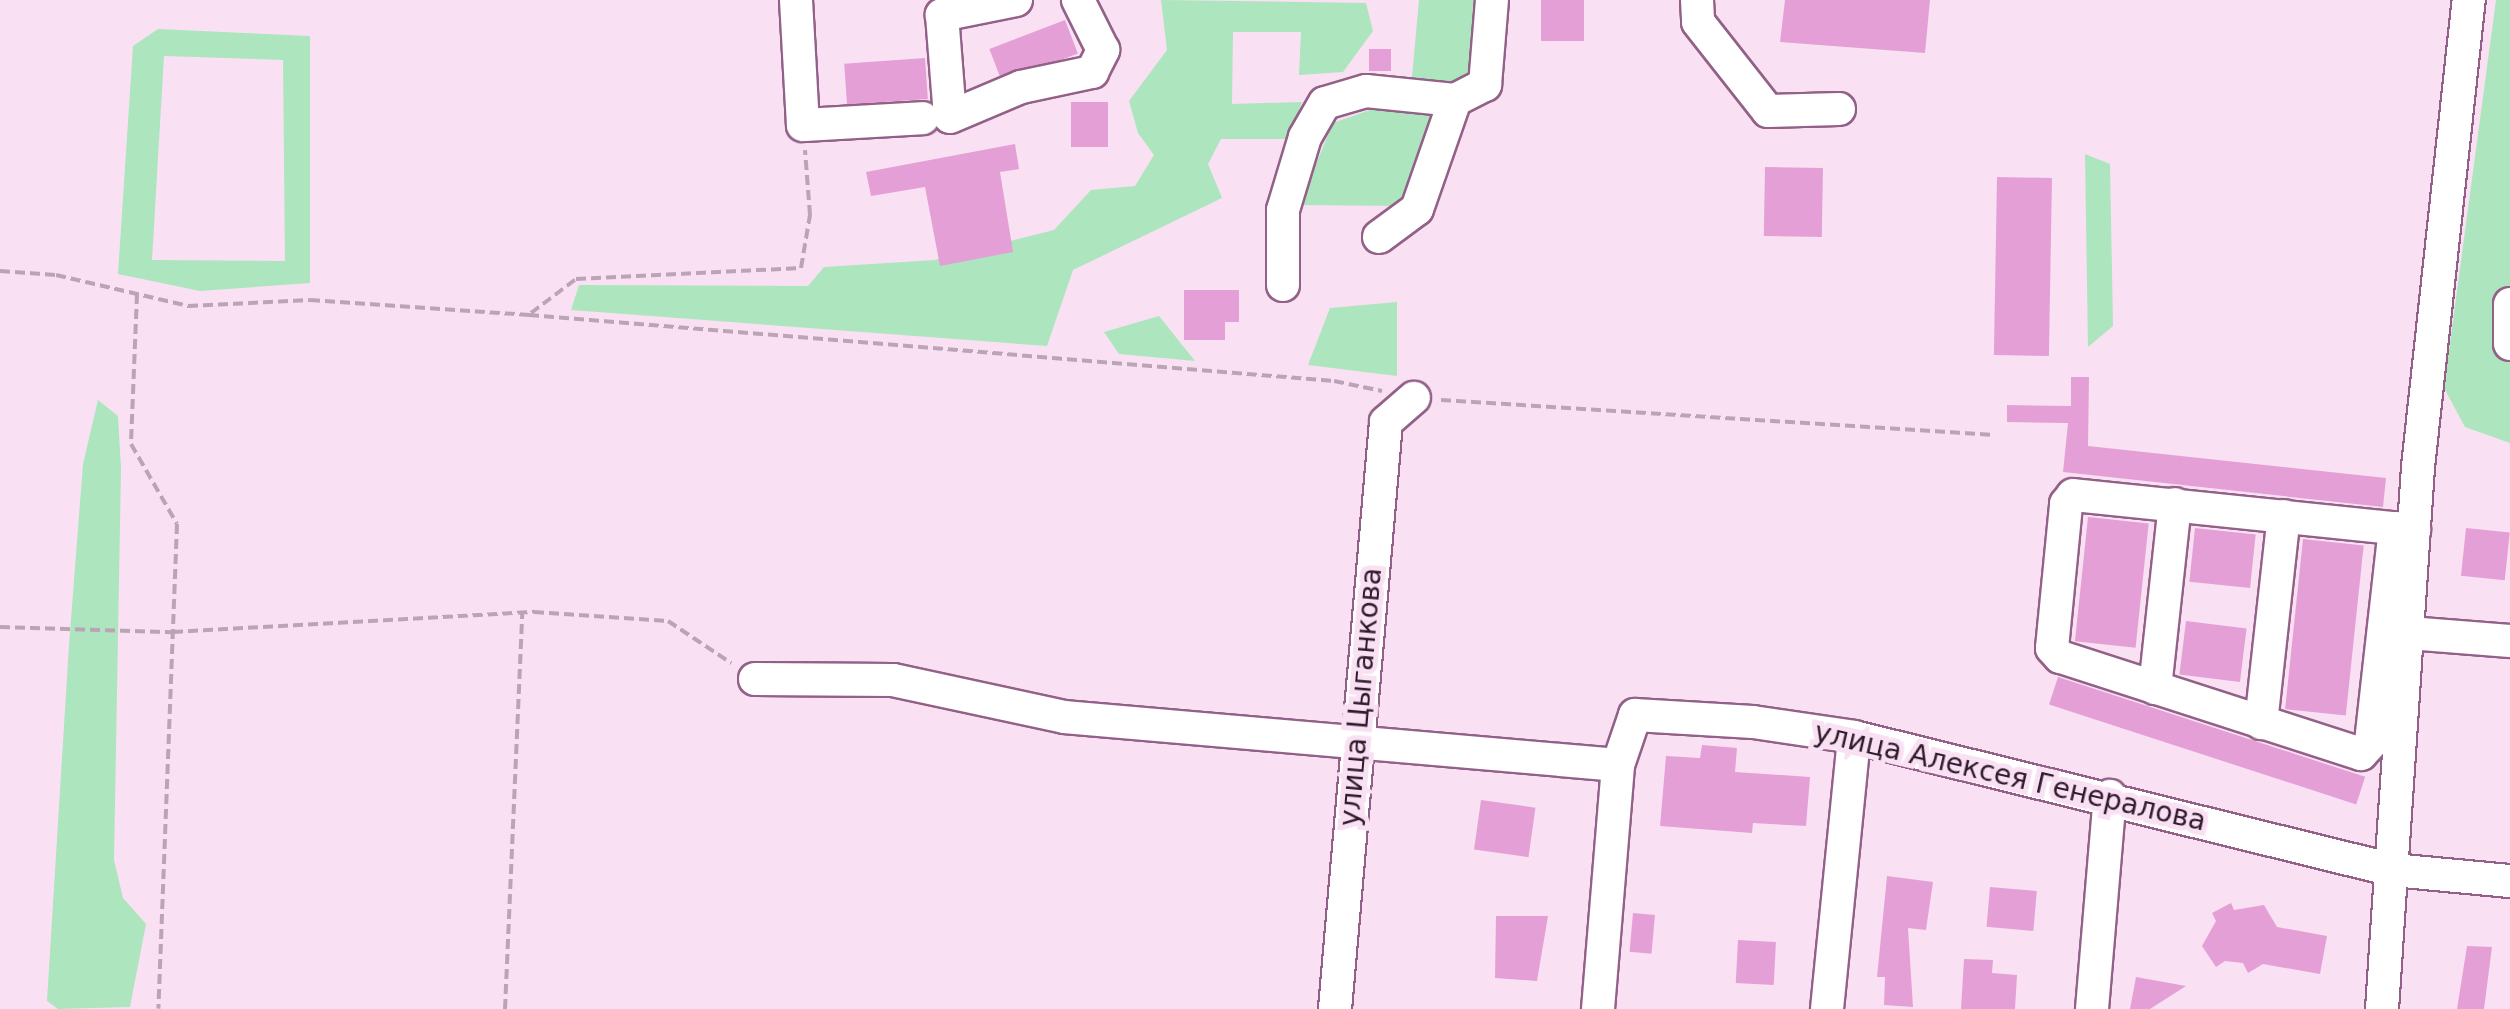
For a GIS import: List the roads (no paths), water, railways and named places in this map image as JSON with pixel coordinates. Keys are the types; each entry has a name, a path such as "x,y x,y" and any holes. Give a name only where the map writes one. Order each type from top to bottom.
{"street":[{"path":"796,0 804,126 923,118"},
{"path":"1016,0 941,8 950,116 1021,87 1092,72 1103,50 1078,0"},
{"path":"1283,285 1283,210 1305,138 1325,103 1366,91 1455,100 1485,85 1492,0"},
{"path":"1697,0 1698,22 1768,110 1839,108"},
{"path":"2404,529 2078,494 2068,500 2051,642 2060,656 2261,724 2354,754 2369,748 2404,529 2470,0"},
{"path":"1379,236 1416,209 1455,100"},
{"path":"2510,304 2510,344"},
{"name":"улица Цыганкова","path":"1335,1009 1386,422 1414,398"},
{"path":"2155,688 2175,504"},
{"path":"2261,724 2284,516"},
{"path":"2382,1009 2408,633 2404,529"},
{"path":"2408,633 2510,641"},
{"path":"755,679 893,680 1064,717 1356,746 1618,765 1598,1009"},
{"name":"улица Алексея Генералова","path":"1618,765 1635,715 1854,736 2110,796 2393,870 2510,881"},
{"path":"1828,1009 1854,736"},
{"path":"2092,1009 2110,796"}]}
